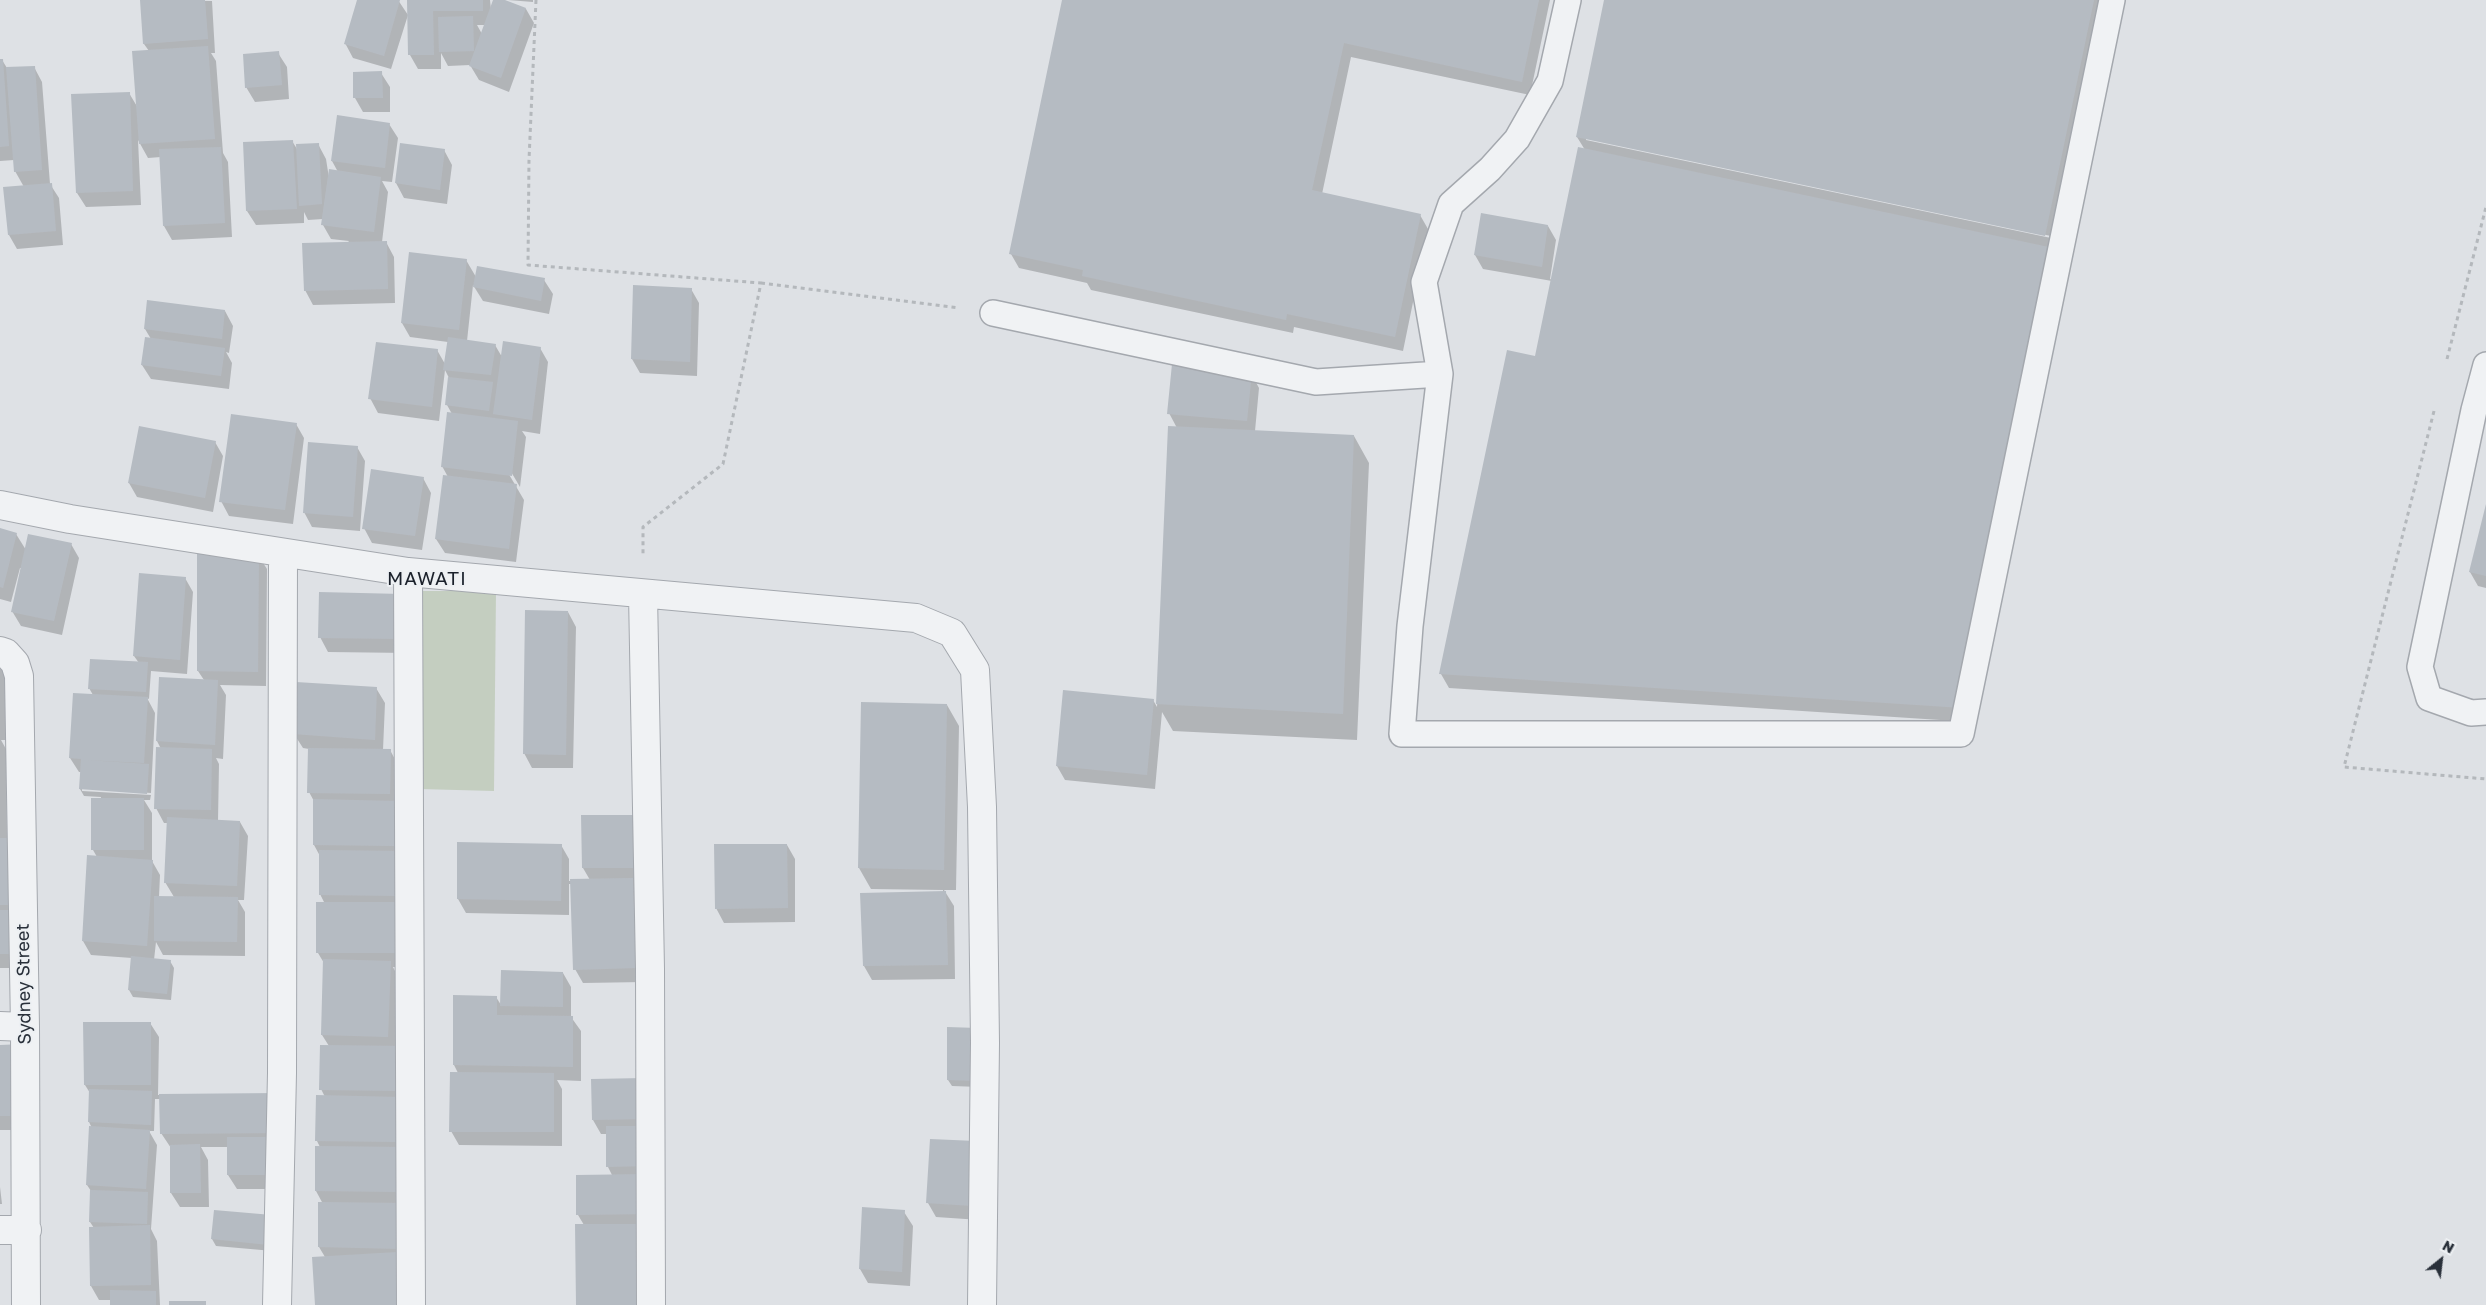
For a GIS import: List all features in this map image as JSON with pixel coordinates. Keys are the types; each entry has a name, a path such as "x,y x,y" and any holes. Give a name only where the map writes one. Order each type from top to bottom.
{"street":[{"path":"0,505 70,519 283,554 408,572 916,618 952,633 975,670 982,808 985,1042 982,1305"},
{"path":"277,1305 282,1063 283,554"},
{"path":"408,572 411,1305"},
{"path":"643,594 650,979 652,1305"},
{"name":"Sydney Street","path":"8,657 19,676 13,1026 27,1230 26,1305"},
{"path":"0,1230 27,1230"}],"lane":[{"path":"1568,0 1550,80 1517,139 1490,169 1451,204 1424,282 1440,374 1410,626 1402,734 1961,734 2112,0"},
{"path":"993,313 1316,382 1440,374"},
{"path":"2486,365 2480,412 2420,666 2429,698 2471,714 2486,712"}],"path":[{"path":"536,0 529,160 528,265 761,283 993,313"},
{"path":"643,594 643,527 724,464 761,283"}],"green space":[{"path":"421,591 496,591 494,791 419,789"}],"building":[{"path":"140,0 205,0 208,39 143,44"},
{"path":"357,0 400,0 384,56 344,44"},
{"path":"407,0 483,0 483,11 433,11 434,55 408,55"},
{"path":"493,0 505,0 526,8 501,78 469,66"},
{"path":"1062,0 1539,0 1522,82 1344,43 1312,190 1421,214 1395,337 1287,314 1286,320 1082,276 1083,270 1009,254"},
{"path":"1604,0 2094,0 2045,236 1576,137"},
{"path":"473,16 474,51 439,52 438,17"},
{"path":"208,46 215,139 139,144 132,51"},
{"path":"279,51 282,85 245,88 243,54"},
{"path":"0,59 3,59 9,146 0,147"},
{"path":"35,66 42,170 14,172 6,67"},
{"path":"382,71 383,98 353,98 353,72"},
{"path":"130,92 133,191 76,193 71,94"},
{"path":"337,115 390,123 385,168 331,161"},
{"path":"293,140 297,209 246,211 243,142"},
{"path":"319,143 322,204 299,206 296,144"},
{"path":"400,143 445,149 440,190 395,183"},
{"path":"221,147 225,223 163,226 159,149"},
{"path":"1578,147 2058,249 1963,708 1439,674 1507,350 1535,356"},
{"path":"329,169 381,177 374,232 321,225"},
{"path":"52,183 56,231 8,235 3,187"},
{"path":"1481,213 1548,225 1542,267 1474,255"},
{"path":"387,241 388,289 304,291 302,243"},
{"path":"409,252 467,259 459,330 401,323"},
{"path":"477,266 545,278 541,301 473,287"},
{"path":"633,285 692,288 690,362 631,359"},
{"path":"147,300 225,310 222,339 144,329"},
{"path":"145,337 225,348 221,376 141,365"},
{"path":"448,337 496,344 491,375 443,370"},
{"path":"503,341 541,347 532,420 493,414"},
{"path":"376,342 438,349 432,407 368,399"},
{"path":"1172,364 1252,372 1247,421 1167,414"},
{"path":"448,377 493,382 489,411 445,405"},
{"path":"447,412 518,421 512,476 441,467"},
{"path":"231,414 297,423 285,510 219,502"},
{"path":"139,426 216,441 205,498 128,483"},
{"path":"1168,426 1354,435 1343,714 1156,704"},
{"path":"308,442 358,446 353,517 303,513"},
{"path":"371,469 424,477 415,536 362,529"},
{"path":"443,475 517,484 509,549 435,539"},
{"path":"2486,504 2486,576 2469,572"},
{"path":"0,528 17,533 3,588 0,587"},
{"path":"28,534 72,543 54,621 11,612"},
{"path":"197,553 259,554 258,672 197,671"},
{"path":"139,573 186,577 180,660 133,656"},
{"path":"319,592 402,594 402,639 318,638"},
{"path":"525,610 568,611 566,755 523,754"},
{"path":"90,659 148,662 146,692 88,689"},
{"path":"159,677 218,680 215,745 156,741"},
{"path":"296,682 377,687 375,740 293,734"},
{"path":"1063,690 1154,699 1147,775 1056,766"},
{"path":"73,693 148,697 144,763 85,760 149,764 147,794 79,789 81,759 69,758"},
{"path":"861,702 947,704 944,870 858,868"},
{"path":"156,747 212,749 211,810 154,809"},
{"path":"308,748 391,749 390,794 307,793"},
{"path":"91,798 144,798 144,850 91,850"},
{"path":"313,799 396,801 395,846 313,845"},
{"path":"581,815 646,815 647,868 582,868"},
{"path":"167,817 240,821 237,886 164,883"},
{"path":"0,838 13,838 15,905 0,905"},
{"path":"457,842 562,844 561,901 457,899"},
{"path":"714,844 787,844 788,908 715,909"},
{"path":"319,850 402,851 402,896 319,895"},
{"path":"87,855 153,860 147,946 82,941"},
{"path":"633,878 636,968 573,970 570,879"},
{"path":"946,891 948,965 863,966 860,893"},
{"path":"154,896 238,897 237,942 154,941"},
{"path":"316,902 408,902 408,953 316,953"},
{"path":"0,910 14,910 15,954 0,954"},
{"path":"131,956 171,960 167,994 128,990"},
{"path":"323,959 391,961 388,1037 321,1035"},
{"path":"501,970 563,972 563,1007 500,1006"},
{"path":"453,995 497,996 497,1015 573,1016 573,1067 453,1065"},
{"path":"83,1022 151,1022 151,1085 84,1085"},
{"path":"947,1027 978,1028 977,1081 947,1080"},
{"path":"23,1044 24,1116 0,1116 0,1045"},
{"path":"320,1045 403,1046 403,1091 319,1090"},
{"path":"450,1072 554,1073 554,1132 449,1132"},
{"path":"644,1078 645,1119 592,1120 591,1079"},
{"path":"89,1089 152,1091 151,1125 88,1122"},
{"path":"279,1093 279,1133 160,1134 159,1094"},
{"path":"316,1095 399,1097 399,1142 315,1141"},
{"path":"89,1126 150,1130 146,1189 86,1185"},
{"path":"606,1126 648,1126 648,1166 606,1167"},
{"path":"227,1137 271,1137 272,1175 227,1175"},
{"path":"930,1139 976,1141 973,1206 926,1203"},
{"path":"200,1144 201,1193 170,1193 170,1145"},
{"path":"315,1146 399,1147 398,1192 315,1191"},
{"path":"648,1174 649,1214 576,1215 576,1175"},
{"path":"90,1190 148,1192 147,1224 89,1222"},
{"path":"318,1202 402,1203 401,1249 318,1247"},
{"path":"862,1207 905,1210 902,1272 859,1269"},
{"path":"214,1210 272,1215 269,1245 211,1239"},
{"path":"575,1224 639,1224 639,1305 576,1305"},
{"path":"150,1225 151,1285 90,1286 89,1227"},
{"path":"398,1252 401,1305 315,1305 312,1257"},
{"path":"110,1290 156,1291 156,1305 110,1305"},
{"path":"169,1301 206,1301 206,1305 169,1305"}],"district":[{"name":"MAWATI","path":"427,579"}]}
